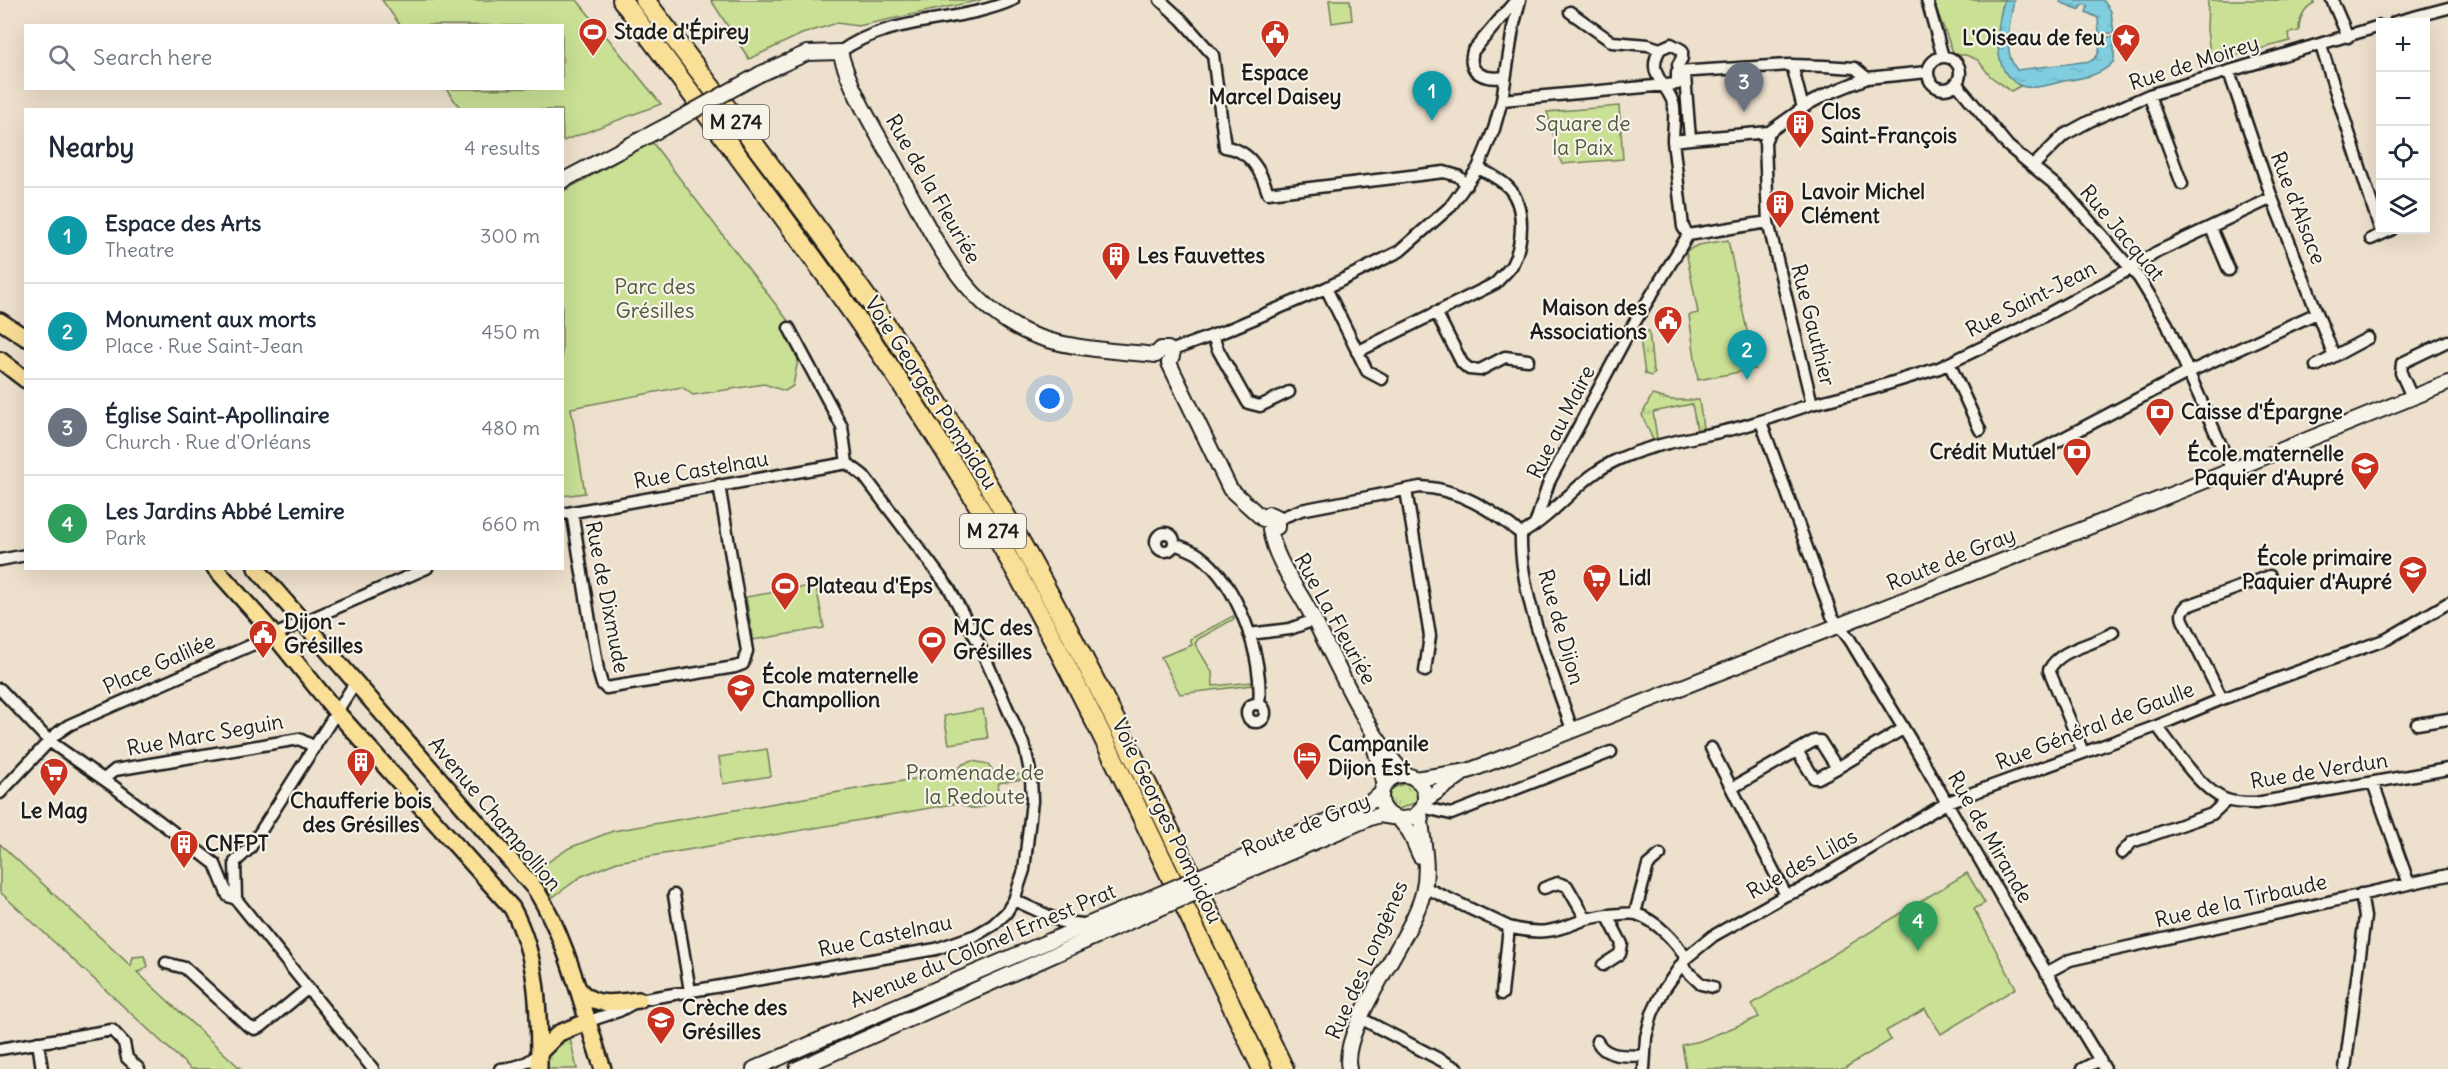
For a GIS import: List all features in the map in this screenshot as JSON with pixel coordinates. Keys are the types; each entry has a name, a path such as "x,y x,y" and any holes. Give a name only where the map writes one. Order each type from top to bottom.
{"highway":[{"name":"Voie Georges Pompidou","path":"622,0 872,339 989,523 1115,763 1262,1069"},
{"name":"Voie Georges Pompidou","path":"645,0 887,327 987,484 1042,580 1098,689 1284,1069"},
{"path":"653,0 685,53"},
{"path":"1251,1001 1291,1069"}],"main road":[{"path":"564,180 760,74 807,53 840,52"},
{"name":"Rue de la Fleuriée","path":"840,52 851,85 940,249 973,294 1006,321 1027,333 1086,348 1156,355 1161,364 1169,357"},
{"path":"0,321 24,337"},
{"path":"1169,357 1230,489 1270,523"},
{"path":"0,360 24,378"},
{"name":"Route de Gray","path":"1410,777 1468,771 1840,626 2448,383"},
{"name":"Rue La Fleuriée","path":"1270,523 1276,556 1314,620 1368,725 1410,777"},
{"path":"217,570 281,632 338,713 512,908 523,928 536,975 539,1069"},
{"name":"Avenue Champollion","path":"257,570 536,890 551,915 603,1069"},
{"name":"Rue La Fleuriée","path":"1368,725 1383,790"},
{"name":"Route de Gray","path":"1422,806 1468,771"},
{"path":"1393,777 1410,777 1423,789 1422,806 1407,819 1396,818 1385,811 1383,790 1393,777"},
{"name":"Route de Gray","path":"1232,870 1364,806 1383,790"},
{"name":"Rue des Longènes","path":"1349,1069 1347,1050 1359,1018 1398,951 1421,900 1426,869 1422,806"},
{"name":"Route de Gray","path":"1232,870 1370,818 1380,815 1396,818"},
{"name":"Rue des Longènes","path":"1396,818 1409,831 1426,869"},
{"name":"Avenue du Colonel Ernest Prat","path":"797,1069 1142,909 1232,870"},
{"name":"Avenue du Colonel Ernest Prat","path":"754,1069 1090,923 1142,909"},
{"path":"576,986 588,999 595,1002 639,1000"},
{"path":"539,1053 559,1033 586,1022"}],"street":[{"path":"840,52 858,40 880,32 989,9 1013,0"},
{"path":"1160,0 1182,20 1213,55 1225,147 1235,148 1245,153 1260,172 1268,193 1444,172 1458,176 1467,185"},
{"path":"1505,76 1491,79 1481,76 1474,69 1471,57 1473,51 1518,0"},
{"path":"1169,357 1213,335 1326,288 1400,251 1450,207 1478,168 1489,143 1502,100 1518,0"},
{"path":"1927,0 1943,57"},
{"path":"2332,0 2348,37"},
{"path":"2410,18 2448,8"},
{"path":"1570,12 1612,42 1648,45 1660,50"},
{"name":"Rue de Moirey","path":"2033,166 2064,135 2149,95 2321,46 2376,27"},
{"path":"1690,139 1685,76 1680,72 1678,65 1682,58 1682,50 1671,44 1660,50 1656,67 1661,86 1670,95 1674,106 1673,141 1683,227 1688,235 1768,222"},
{"path":"2321,46 2376,207"},
{"path":"1943,57 1951,59 1957,65 1960,74 1956,83 1948,89 1938,88 1930,82 1927,72 1934,60 1943,57"},
{"path":"1502,100 1677,84 1677,72 1792,65 1855,68 1867,78"},
{"path":"1792,65 1803,108"},
{"path":"1673,141 1768,132 1827,94 1867,78 1927,72"},
{"name":"Rue d'Alsace","path":"2229,72 2271,198 2334,356"},
{"name":"Rue Jacquat","path":"1956,83 2008,146 2065,194 2139,278 2167,324 2232,470"},
{"path":"2149,95 2182,184"},
{"name":"Rue Gauthier","path":"1761,422 1812,404 1768,222 1765,142 1768,132"},
{"path":"1357,352 1496,283 1512,265 1519,242 1521,222 1517,201 1509,188 1478,168"},
{"name":"Rue Saint-Jean","path":"1812,404 1871,389 1949,363 2022,328 2157,252 2271,198"},
{"path":"2211,228 2229,270"},
{"path":"2371,239 2378,234"},
{"name":"Rue au Maire","path":"1535,525 1549,482 1632,326 1688,235"},
{"path":"1326,288 1367,371 1382,379"},
{"path":"1436,312 1462,363 1469,369 1480,370 1504,357 1528,360"},
{"path":"2037,452 2189,372 2317,313"},
{"path":"789,328 842,427 847,463"},
{"path":"1213,335 1217,348 1248,404 1260,405 1290,392"},
{"path":"2316,366 2368,338"},
{"path":"2412,397 2401,373 2402,363 2448,341"},
{"path":"1949,363 1980,430"},
{"path":"1270,523 1301,510 1406,490 1430,488 1448,491 1490,512 1521,534 1557,508 1590,474 1619,459 1673,442 1761,422 1832,616 1840,626"},
{"name":"Rue Castelnau","path":"567,513 847,463 864,476 949,588 978,642 1024,748 1031,776 1032,801 1024,870 1014,900 993,925 976,935 936,949 639,1000 619,1011 586,1022"},
{"name":"Rue de Dixmude","path":"567,513 598,670 602,684 606,688 735,667 743,663 747,651 719,485"},
{"path":"1406,490 1430,636 1425,671"},
{"name":"Rue de Dijon","path":"1521,534 1521,556 1530,598 1572,730"},
{"path":"1174,544 1197,553 1217,571 1232,595 1249,634 1258,676 1259,704"},
{"path":"0,560 24,555"},
{"name":"Place Galilée","path":"0,793 49,741 69,725 422,570"},
{"name":"Rue Général de Gaulle","path":"2222,699 2182,614 2187,606 2270,576"},
{"name":"Rue Général de Gaulle","path":"1948,802 2387,639 2448,603"},
{"path":"1249,634 1290,629 1314,620"},
{"name":"Rue de Mirande","path":"1840,626 1948,802 2046,973 2102,1064"},
{"path":"2083,752 2049,670 2054,663 2074,650 2113,632"},
{"path":"216,864 235,862 250,848 355,683"},
{"path":"0,689 49,741 104,779 216,864 228,896 236,899 373,1069"},
{"path":"2417,724 2448,719"},
{"name":"Rue de Verdun","path":"2157,726 2201,781 2227,800 2256,802 2448,769"},
{"path":"1797,751 1814,778 1818,778 1903,729"},
{"name":"Rue Marc Seguin","path":"104,779 115,770 299,739 315,747"},
{"path":"1732,788 1818,740 1837,768"},
{"path":"1711,748 1786,895"},
{"path":"1422,806 1451,814 1611,752"},
{"path":"2373,783 2409,884"},
{"path":"2122,853 2133,842 2212,814 2227,800"},
{"name":"Rue des Lilas","path":"1644,1069 1646,1037 1652,1014 1663,991 1684,962 1713,936 1786,895 1800,890 1948,802"},
{"path":"1635,914 1648,865 1660,855"},
{"path":"235,862 236,899"},
{"name":"Rue de la Tirbaude","path":"2046,973 2070,960 2448,875"},
{"path":"1544,888 1558,883 1568,886 1586,920"},
{"path":"1424,886 1509,927 1530,933 1546,933 1607,915 1635,914 1663,931 1701,984 1713,987"},
{"path":"2345,1069 2365,917 2361,894"},
{"path":"674,895 690,991"},
{"path":"1014,900 1062,922 1073,925 1090,923"},
{"path":"1603,965 1617,957 1622,948 1607,915"},
{"path":"1502,994 1509,927"},
{"path":"166,963 184,968 248,1026 255,1029 262,1026 307,989"},
{"path":"1359,1018 1458,1069"},
{"path":"0,1049 112,1030 124,1043 127,1058 139,1069"},
{"path":"1597,1041 1604,1051 1611,1054 1645,1056"},
{"path":"38,1042 42,1069"},
{"path":"500,1069 516,1068 531,1061 539,1053"},
{"path":"2082,1069 2102,1064"}],"green space":[{"name":"Stade d'Épirey","path":"382,0 577,0 661,104 564,141 564,108 460,108 447,90 564,90 564,24 399,24"},
{"path":"711,0 981,0 858,26 837,23 802,34 749,59"},
{"path":"1329,0 1350,0 1352,20 1332,23"},
{"path":"1933,0 2004,0 2002,8 2007,75 2020,86 2011,91 1990,76 1978,60 1953,52"},
{"path":"2208,0 2312,0 2314,3 2302,15 2299,31 2289,33 2290,41 2211,62 2207,30"},
{"name":"Square de la Paix","path":"1619,106 1623,159 1562,164 1547,112"},
{"name":"Parc des Grésilles","path":"652,142 802,339 793,386 785,391 764,384 693,395 682,387 571,408 585,493 564,496 564,191"},
{"path":"1728,240 1755,369 1698,380 1689,315 1698,313 1686,251 1698,245"},
{"path":"1639,331 1649,331 1655,373 1651,376 1645,374"},
{"path":"1652,395 1671,400 1699,400 1703,428 1697,430 1692,404 1653,412 1657,438 1653,440 1642,415"},
{"name":"Plateau d'Eps","path":"816,585 824,628 753,640 746,597"},
{"path":"1233,616 1234,619 1198,639 1195,644 1212,672 1213,686 1252,682 1252,685 1180,694 1161,657 1192,645 1190,639"},
{"path":"983,709 988,738 949,744 944,716"},
{"path":"767,749 771,776 723,784 719,757"},
{"name":"Promenade de la Redoute","path":"972,761 988,764 998,777 1022,774 1022,779 999,783 994,800 982,807 973,808 959,803 617,862 582,876 553,897 535,871 569,848 613,831 955,772 963,764"},
{"path":"1411,781 1418,790 1417,802 1396,810 1388,801 1388,790"},
{"path":"0,844 131,966 133,957 144,956 148,966 137,972 241,1069 191,1069 0,892"},
{"path":"1967,873 1985,903 1974,909 2016,988 1941,1034 1925,1009 1886,1031 1891,1040 1843,1069 1686,1069 1682,1045 1700,1041 1759,1017 1752,1004"},
{"path":"569,1034 577,1069 543,1069 546,1056"}],"water":[{"path":"2004,0 2014,0 2008,46 2012,63 2017,70 2091,61 2099,51 2099,37 2114,37 2114,61 2103,70 2085,77 2035,87 2019,85 2003,69 2000,58 1998,34"},
{"path":"2061,0 2103,0 2111,11 2114,33 2099,33 2098,18 2086,12 2088,6 2083,4 2080,10 2060,2"}],"place":[{"name":"Stade d'Épirey","path":"593,58"},
{"name":"Espace Marcel Daisey","path":"1275,60"},
{"name":"L'Oiseau de feu","path":"2126,64"},
{"name":"Église Saint-Apollinaire","path":"1744,112"},
{"name":"Espace des Arts","path":"1432,121"},
{"name":"Clos Saint-François","path":"1800,150"},
{"name":"Lavoir Michel Clément","path":"1780,230"},
{"name":"Les Fauvettes","path":"1116,282"},
{"name":"Maison des Associations","path":"1668,346"},
{"name":"Monument aux morts","path":"1747,380"},
{"name":"Caisse d'Épargne","path":"2160,438"},
{"name":"Crédit Mutuel","path":"2077,478"},
{"name":"École maternelle Paquier d'Aupré","path":"2365,492"},
{"name":"École primaire Paquier d'Aupré","path":"2413,596"},
{"name":"Lidl","path":"1597,604"},
{"name":"Plateau d'Eps","path":"785,612"},
{"name":"Dijon - Grésilles","path":"263,660"},
{"name":"MJC des Grésilles","path":"932,666"},
{"name":"École maternelle Champollion","path":"741,714"},
{"name":"Campanile Dijon Est","path":"1307,782"},
{"name":"Chaufferie bois des Grésilles","path":"361,788"},
{"name":"Le Mag","path":"54,798"},
{"name":"CNFPT","path":"184,870"},
{"name":"Les Jardins Abbé Lemire","path":"1918,951"},
{"name":"Crèche des Grésilles","path":"661,1046"}]}
